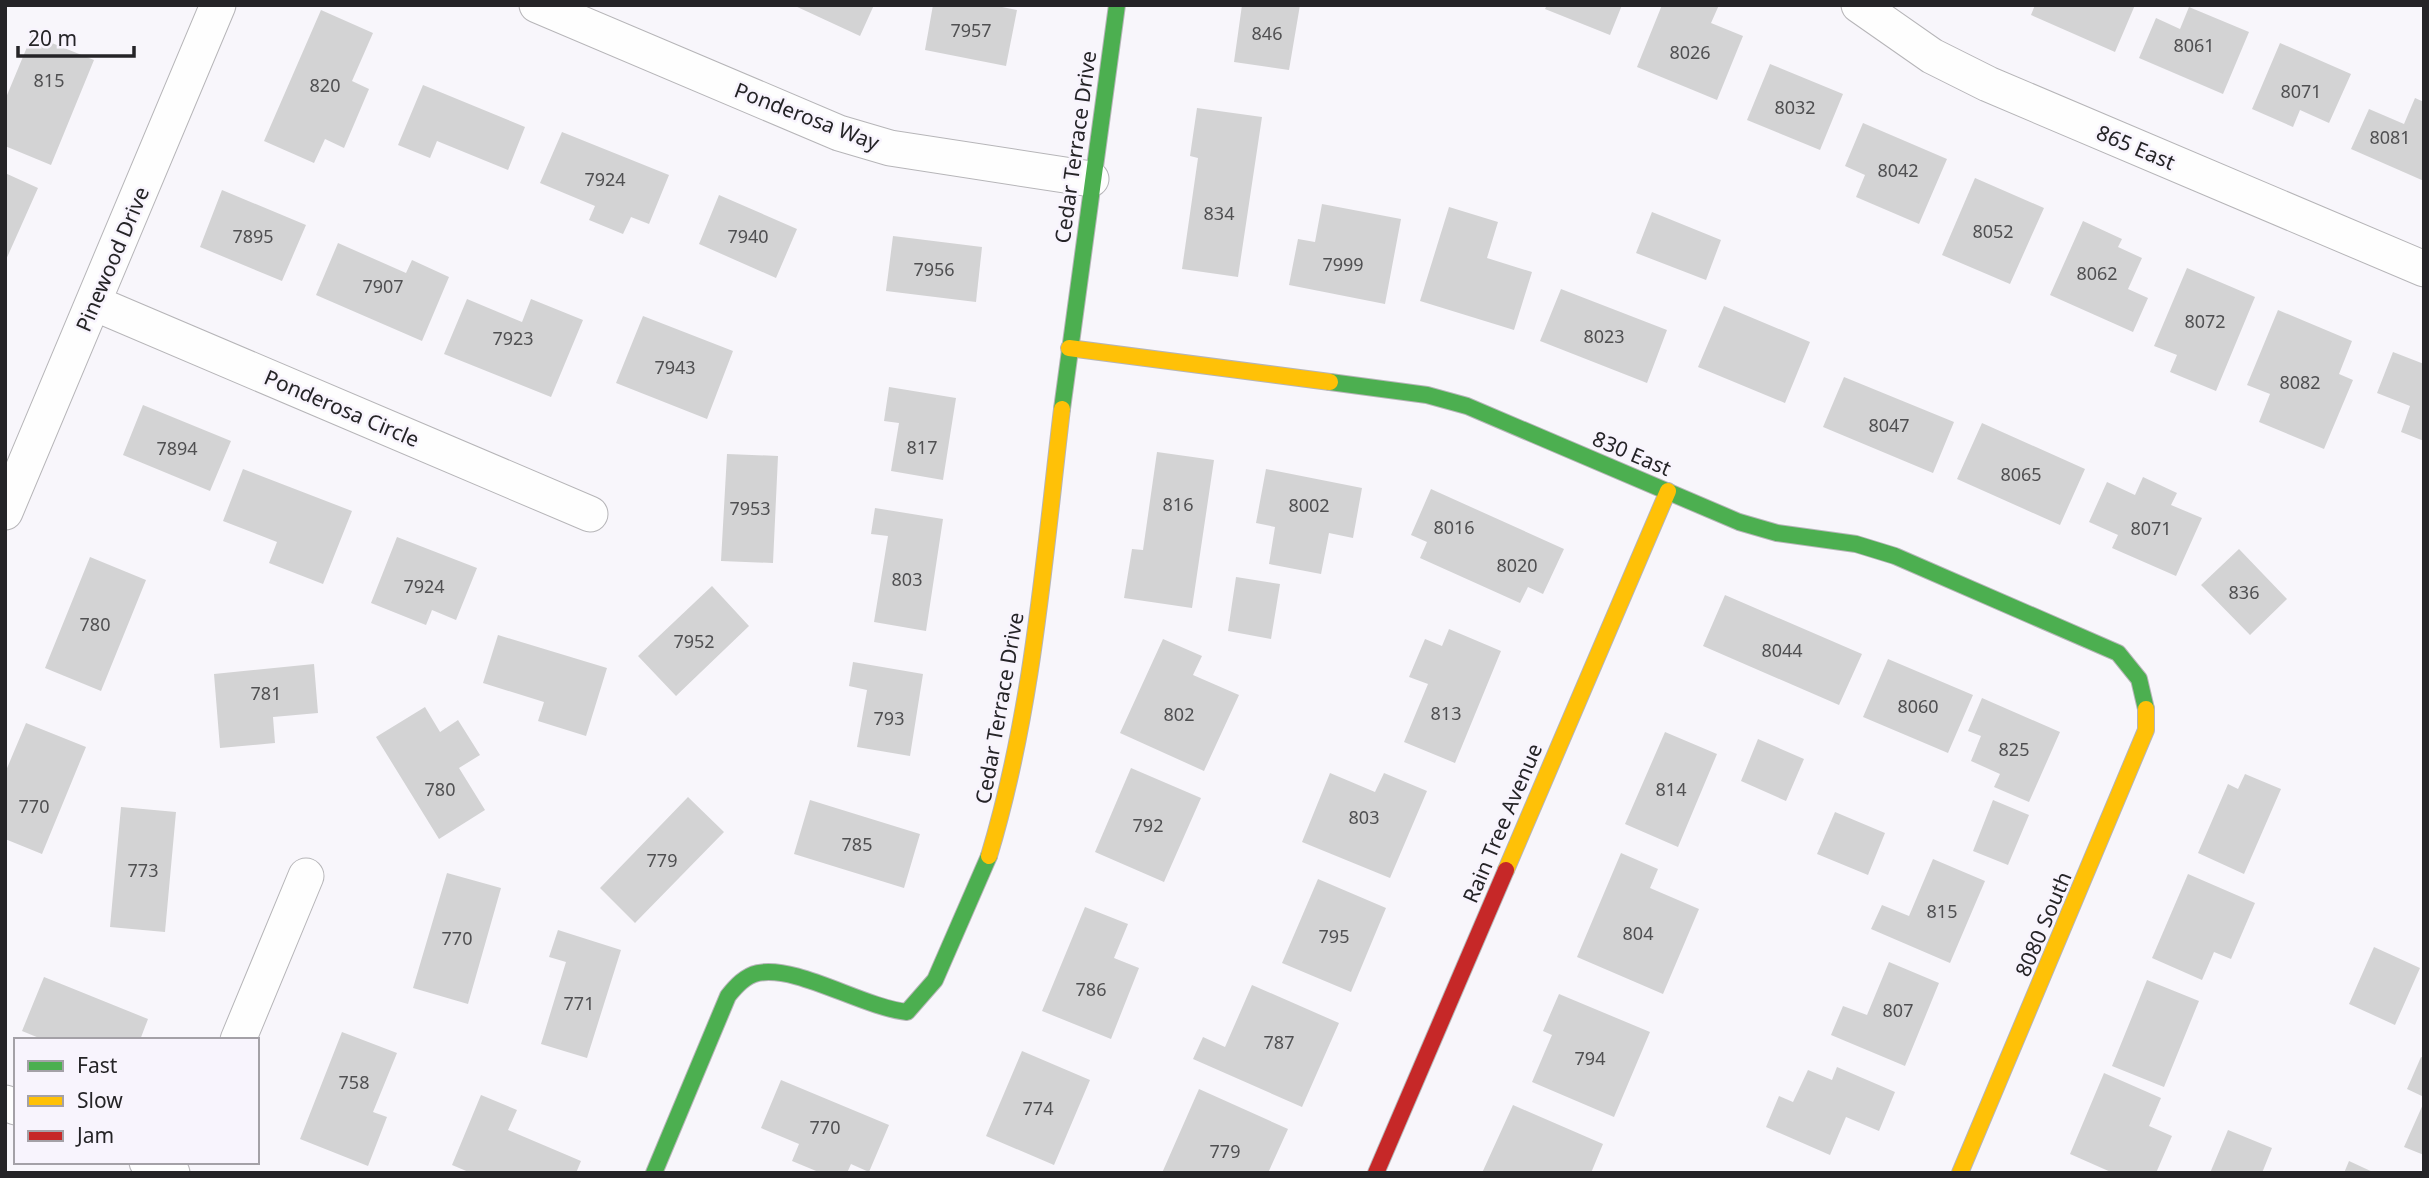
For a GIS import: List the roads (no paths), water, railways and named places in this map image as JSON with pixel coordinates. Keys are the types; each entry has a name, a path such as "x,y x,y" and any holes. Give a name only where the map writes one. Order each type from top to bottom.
{"street":[{"name":"Pinewood Drive","path":"5,512 218,5"},
{"name":"Ponderosa Way","path":"537,5 839,133 890,148 1091,179"},
{"name":"Cedar Terrace Drive","path":"654,1173 728,996 740,980 760,971 807,980 864,1006 899,1013 908,1012 935,980 987,864 1008,794 1026,700 1091,179 1117,5"},
{"name":"865 East","path":"1859,5 1932,56 1988,84 2424,269"},
{"name":"Ponderosa Circle","path":"94,303 590,514"},
{"name":"830 East","path":"1069,348 1427,396 1507,422 1739,522 1777,533 1856,544 1895,556 2100,642 2118,653 2134,668 2144,688"},
{"name":"Rain Tree Avenue","path":"1376,1173 1668,491"},
{"name":"8080 South","path":"1960,1173 2139,751 2146,730 2144,688"},
{"path":"239,1038 306,876"},
{"path":"152,1164 172,1173"}]}
